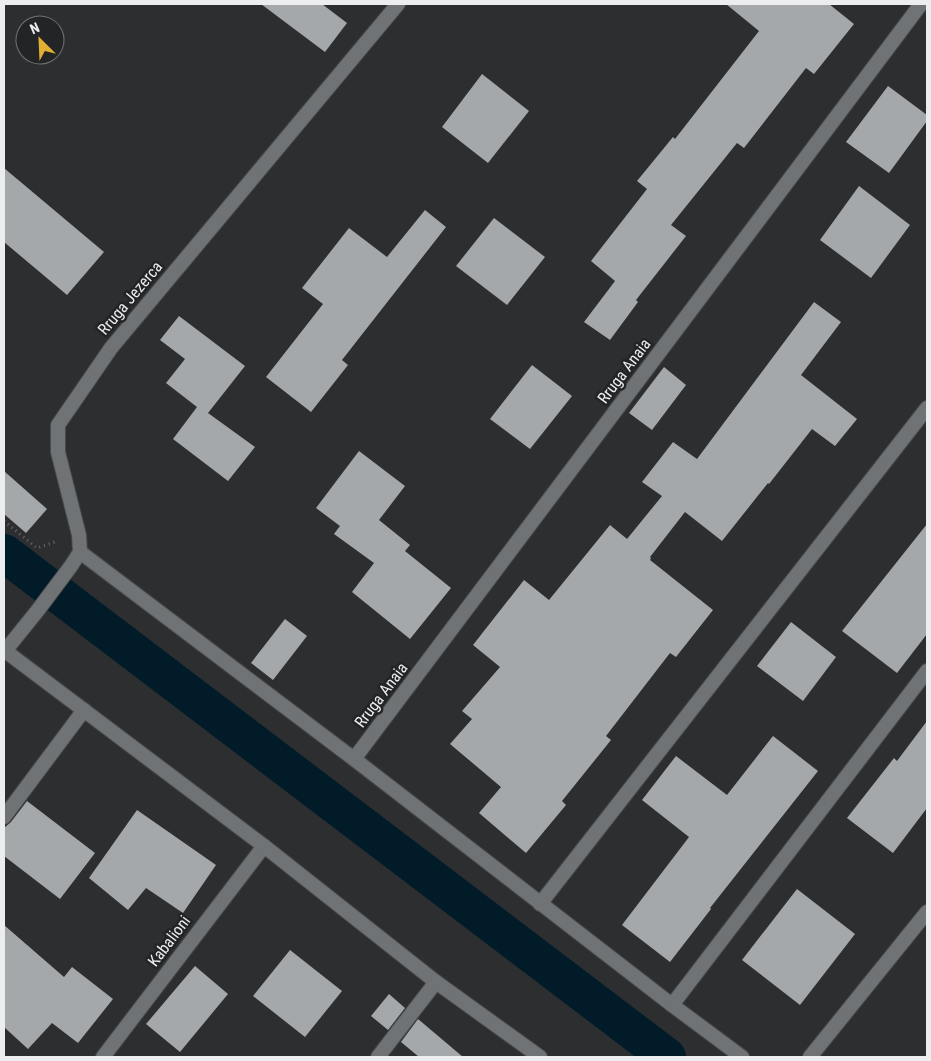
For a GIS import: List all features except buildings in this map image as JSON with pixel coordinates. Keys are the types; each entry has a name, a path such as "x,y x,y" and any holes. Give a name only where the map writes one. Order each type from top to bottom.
{"street":[{"name":"Rruga Jezerca","path":"80,552 79,535 58,452 58,425 111,348 398,4"},
{"name":"Rruga Anaia","path":"354,759 921,4"},
{"path":"540,904 927,408"},
{"path":"540,1057 436,982 264,846 4,651 38,610 80,552 354,759 540,904 742,1057"},
{"path":"672,1005 927,671"},
{"path":"4,817 84,710"},
{"name":"Kabalioni","path":"102,1057 264,846"},
{"path":"810,1057 927,912"},
{"path":"378,1057 436,982"}],"path":[{"path":"4,521 37,548 79,535"}],"waterway":[{"path":"4,553 667,1057"}]}
